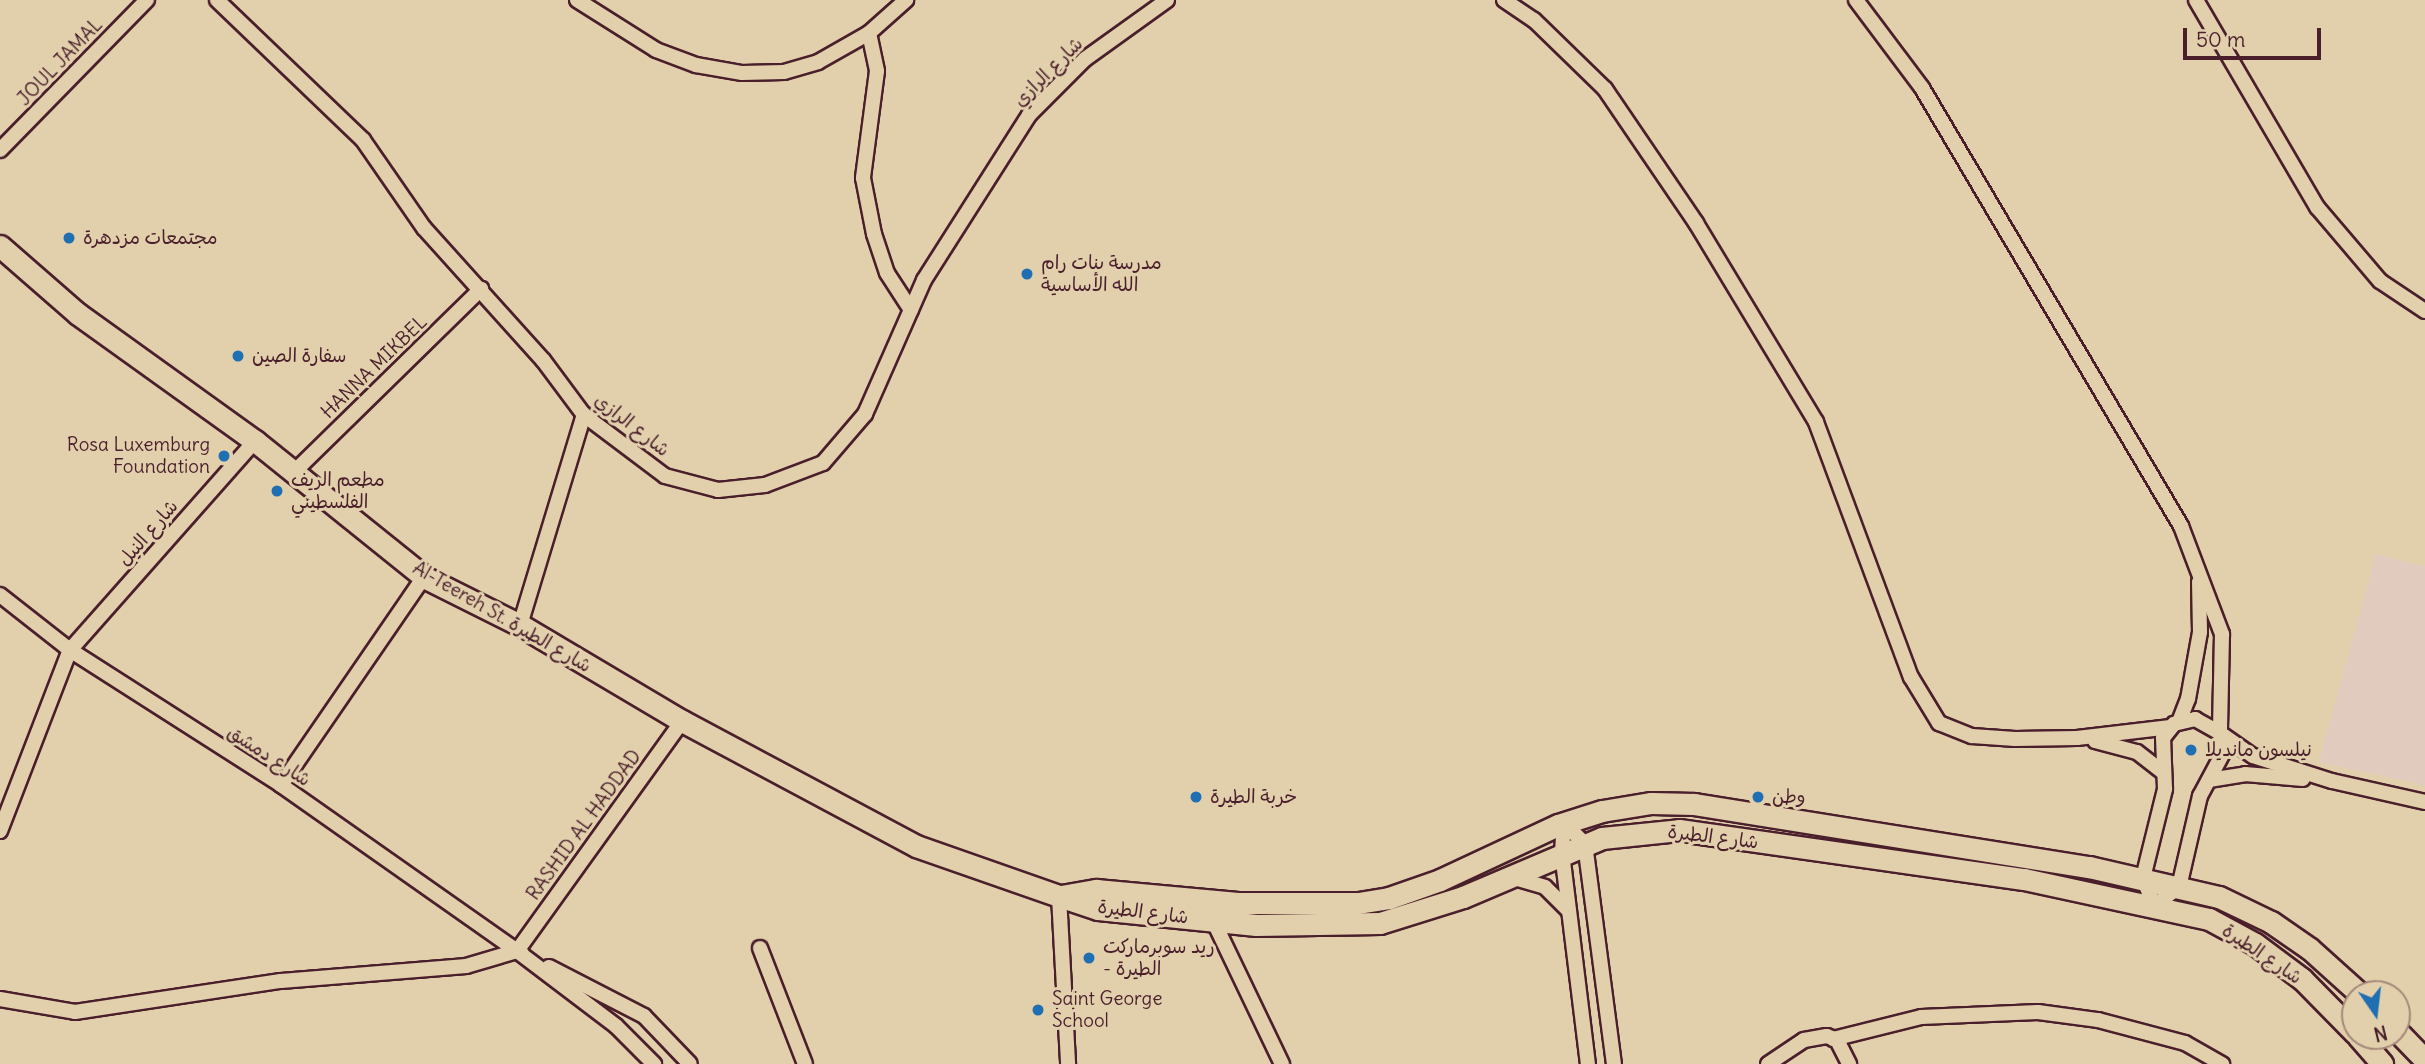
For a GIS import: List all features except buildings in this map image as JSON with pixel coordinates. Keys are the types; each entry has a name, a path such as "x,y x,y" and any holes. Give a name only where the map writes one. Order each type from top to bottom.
{"main road":[{"name":"Al-Teereh St. شارع الطيرة","path":"0,246 78,314 255,441 424,577 520,625 682,721 916,846 1059,896"},
{"name":"شارع الطيرة","path":"1059,896 1096,890 1240,904 1326,905 1379,900 1440,880 1564,823 1651,803 1694,804 2143,878 2219,897 2271,922 2311,949 2345,980"},
{"name":"شارع الطيرة","path":"1059,896 1098,909 1213,920 1316,926 1380,923 1419,914 1585,844 1625,833 1679,830 2024,879 2209,919 2255,944 2324,998 2341,1018"},
{"path":"2411,1046 2425,1060"},
{"name":"شارع الطيرة","path":"2369,1050 2382,1064"}],"street":[{"name":"JOUL JAMAL","path":"0,150 147,0"},
{"name":"شارع الرازي","path":"217,0 363,141 424,228 481,289 584,415 665,476 718,490 765,485 823,463 865,414 924,280 1030,115 1085,59 1167,0"},
{"path":"577,0 656,50 696,65 742,73 784,72 818,62 869,33 906,0"},
{"path":"1504,0 1534,20 1605,89 1696,223 1816,422 1911,677 1939,723 1972,736 2077,738 2204,722 2253,756 2332,782 2425,803"},
{"path":"1856,0 1922,88 2181,526 2222,634 2222,754 2200,796 2179,887 2154,906 2143,878 2165,789 2162,747 2188,699 2200,632 2198,573"},
{"path":"2196,0 2317,207 2379,281 2425,311"},
{"path":"869,33 877,71 863,178 874,234 887,273 911,310"},
{"name":"HANNA MIKBEL","path":"294,472 481,289"},
{"path":"520,625 584,415"},
{"name":"شارع النيل","path":"70,650 255,441"},
{"path":"281,786 424,577"},
{"name":"شارع دمشق","path":"0,595 70,650 281,786 516,951"},
{"path":"0,831 70,650"},
{"name":"RASHID AL HADDAD","path":"516,951 682,721"},
{"path":"2077,738 2137,752 2163,772"},
{"path":"2208,780 2245,774 2332,782"},
{"path":"1564,823 1585,844 1614,1064"},
{"path":"1564,823 1562,853 1588,1064"},
{"path":"1507,876 1545,887 1569,911"},
{"path":"1059,896 1068,1064"},
{"path":"1213,920 1282,1064"},
{"path":"760,948 805,1064"},
{"path":"0,999 75,1012 281,981 466,966 516,951 644,1016 690,1064"},
{"path":"516,951 616,1026 654,1064"},
{"path":"1768,1064 1804,1041 1833,1039 1921,1017 2038,1012 2098,1020 2185,1043 2222,1064"},
{"path":"1833,1039 1849,1064"}],"shaded area":[{"path":"2376,554 2425,567 2425,785 2319,762"}],"place":[{"name":"مجتمعات مزدهرة","path":"69,238"},
{"name":"مدرسة بنات رام الله الأساسية","path":"1027,274"},
{"name":"سفارة الصين","path":"238,356"},
{"name":"Rosa Luxemburg Foundation","path":"224,456"},
{"name":"مطعم الريف الفلسطيني","path":"277,491"},
{"name":"نيلسون مانديلا","path":"2191,750"},
{"name":"خربة الطيرة","path":"1196,797"},
{"name":"وطن","path":"1758,797"},
{"name":"ريد سوبرماركت - الطيرة","path":"1089,958"},
{"name":"Saint George School","path":"1038,1010"}]}
